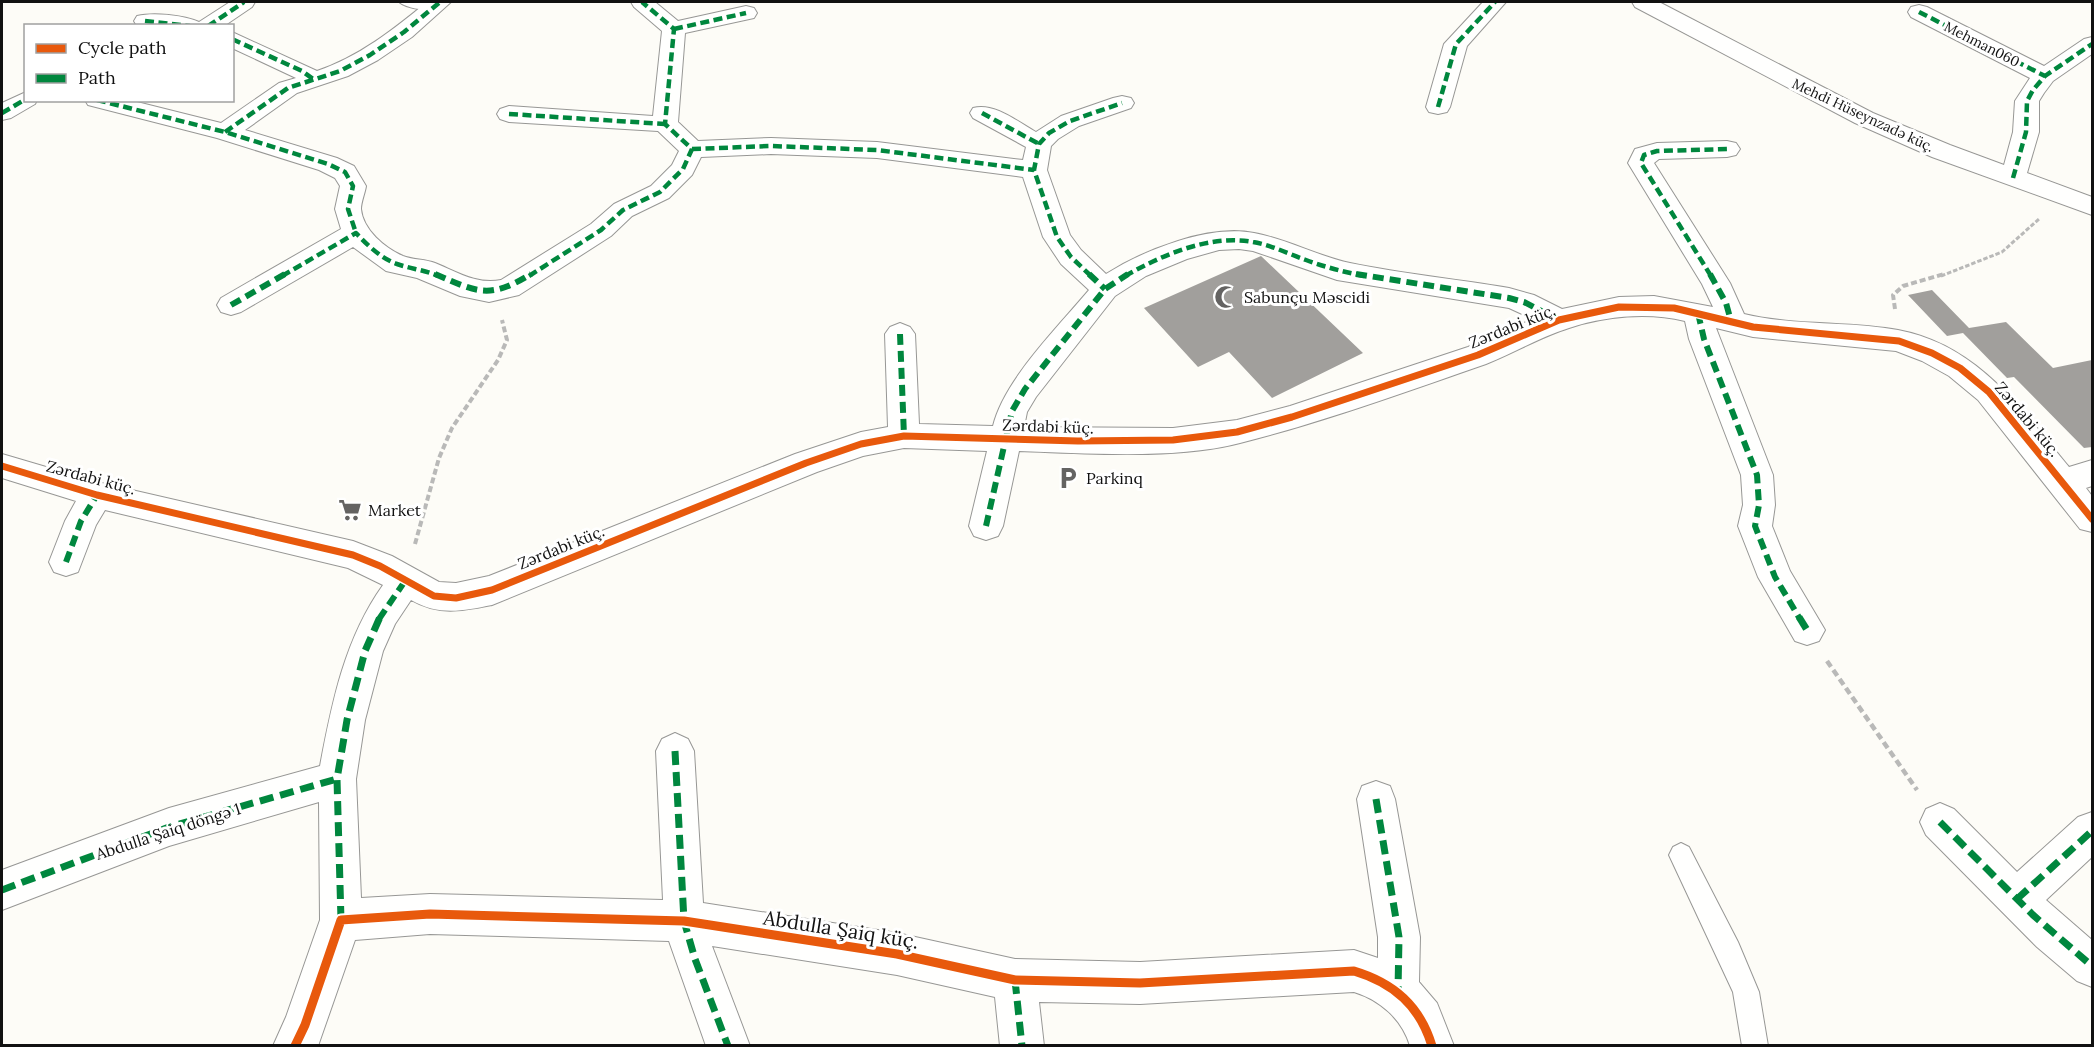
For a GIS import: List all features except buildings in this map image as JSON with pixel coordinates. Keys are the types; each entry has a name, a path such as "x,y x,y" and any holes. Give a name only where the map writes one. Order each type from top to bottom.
{"street":[{"path":"211,24 244,2"},
{"path":"642,2 674,29"},
{"path":"1438,107 1456,44 1495,2"},
{"name":"Mehdi Hüseynzadə küç.","path":"1643,2 1864,118 1941,152 2092,206"},
{"path":"225,132 288,88 340,71 370,55 404,32 437,4"},
{"name":"Mehman060","path":"1919,12 2045,76"},
{"path":"674,29 746,13"},
{"path":"145,21 172,24"},
{"path":"665,124 674,29"},
{"path":"234,40 286,63 313,80"},
{"path":"2013,178 2026,132 2027,101 2033,90 2045,76 2092,44"},
{"path":"2,113 24,100"},
{"path":"105,102 225,132 328,164 345,172 353,186 348,208 356,232 367,245 396,264 423,269 470,289 489,292 509,288 601,230 623,210 660,192 683,169 692,149"},
{"path":"1105,289 1071,257 1057,237 1034,170 1039,144 1049,133 1070,121 1122,103"},
{"path":"982,113 1039,144"},
{"path":"509,114 665,124 692,149 771,146 877,150 1034,170"},
{"path":"1727,149 1656,151 1644,155 1641,163 1716,283 1726,303 1731,321"},
{"path":"231,305 356,232"},
{"path":"986,526 1012,411 1025,389 1105,289 1143,264 1231,239 1253,241 1338,270 1509,298 1524,302 1559,320"},
{"name":"Zərdabi küç.","path":"2,466 98,495 353,555 380,566 434,596 456,598 492,590 806,462 861,444 904,436 1078,441 1173,440 1237,432 1292,417 1478,355 1559,320 1588,312 1654,306 1785,331 1899,341 1932,353 1960,368 1989,392 2078,477 2092,519"},
{"path":"1698,313 1704,339 1756,475 1759,505 1755,526 1775,577 1807,630"},
{"path":"900,334 904,436"},
{"path":"66,562 81,521 98,495"},
{"path":"295,1046 305,1025 341,920 337,779 347,720 365,651 381,615 405,581"},
{"path":"675,751 684,921 695,959 728,1046"},
{"name":"Abdulla Şaiq döngə 1","path":"2,890 169,827 337,779"},
{"path":"1376,799 1399,937 1398,991"},
{"path":"1940,822 2070,950 2092,966"},
{"path":"2017,899 2092,831"},
{"name":"Abdulla Şaiq küç.","path":"341,920 430,914 684,921 897,954 1015,980 1140,983 1354,971 1375,976 1398,991 1414,1006 1428,1030 1432,1046"},
{"path":"1015,980 1022,1046"}],"lane":[{"path":"406,2 437,4"},
{"path":"1681,855 1729,951 1746,992 1755,1046"}],"path":[{"path":"1899,341 1893,295 1903,286 1940,276 2002,252 2064,196"},
{"path":"405,581 439,458 452,428 498,360 507,340 506,327 489,292"},
{"path":"1807,630 1855,704 1940,822"}],"marked path":[{"path":"211,24 244,2"},
{"path":"225,132 288,88 340,71 370,55 404,32 440,2"},
{"path":"231,305 356,233 367,245 396,264 423,269 470,289 489,292 509,288 601,230 623,210 660,192 683,169 692,149 665,124 674,29 642,2"},
{"path":"1438,107 1456,44 1495,2"},
{"path":"1919,12 2045,76"},
{"path":"674,29 746,13"},
{"path":"145,21 172,24"},
{"path":"234,40 302,71 313,79"},
{"path":"2013,178 2026,132 2027,101 2033,90 2045,76 2092,44"},
{"path":"2,113 24,100"},
{"path":"105,102 225,132 328,164 345,172 353,186 348,209 356,233"},
{"path":"1105,289 1071,257 1057,237 1034,170 1039,144 1049,133 1070,121 1122,103"},
{"path":"982,113 1039,144"},
{"path":"509,114 665,124"},
{"path":"692,149 771,146 877,150 1034,170"},
{"path":"1727,149 1657,151 1644,155 1641,163 1716,283 1726,303 1731,321"},
{"path":"986,526 1012,411 1025,389 1105,289 1136,270 1177,252 1219,241 1255,242 1337,270 1509,298 1524,302 1559,320"},
{"path":"1698,313 1704,339 1757,475 1759,505 1755,526 1775,577 1807,630"},
{"path":"900,334 904,436"},
{"path":"66,562 81,521 97,495"},
{"path":"341,920 337,779 347,720 365,651 381,615 405,581"},
{"path":"675,751 684,921 695,959 728,1046"},
{"path":"2,890 169,827 337,779"},
{"path":"1376,799 1399,937 1398,991"},
{"path":"1940,822 2033,915 2092,966"},
{"path":"2017,899 2092,831"},
{"path":"1015,980 1022,1046"}],"cycle path":[{"path":"2,466 97,495 353,555 380,566 434,596 456,598 492,590 806,463 861,444 904,436 1078,441 1173,440 1237,432 1292,417 1478,355 1559,320 1619,307 1654,306 1674,308 1753,327 1899,341 1932,353 1960,368 1989,392 2092,519"},
{"path":"295,1046 305,1025 341,920 430,914 684,921 897,954 1015,980 1140,983 1354,971 1381,981 1404,997 1422,1019 1432,1046"}],"place":[{"name":"Sabunçu Məscidi","path":"1226,297"},
{"name":"Parkinq","path":"1068,478"},
{"name":"Market","path":"350,510"}]}
